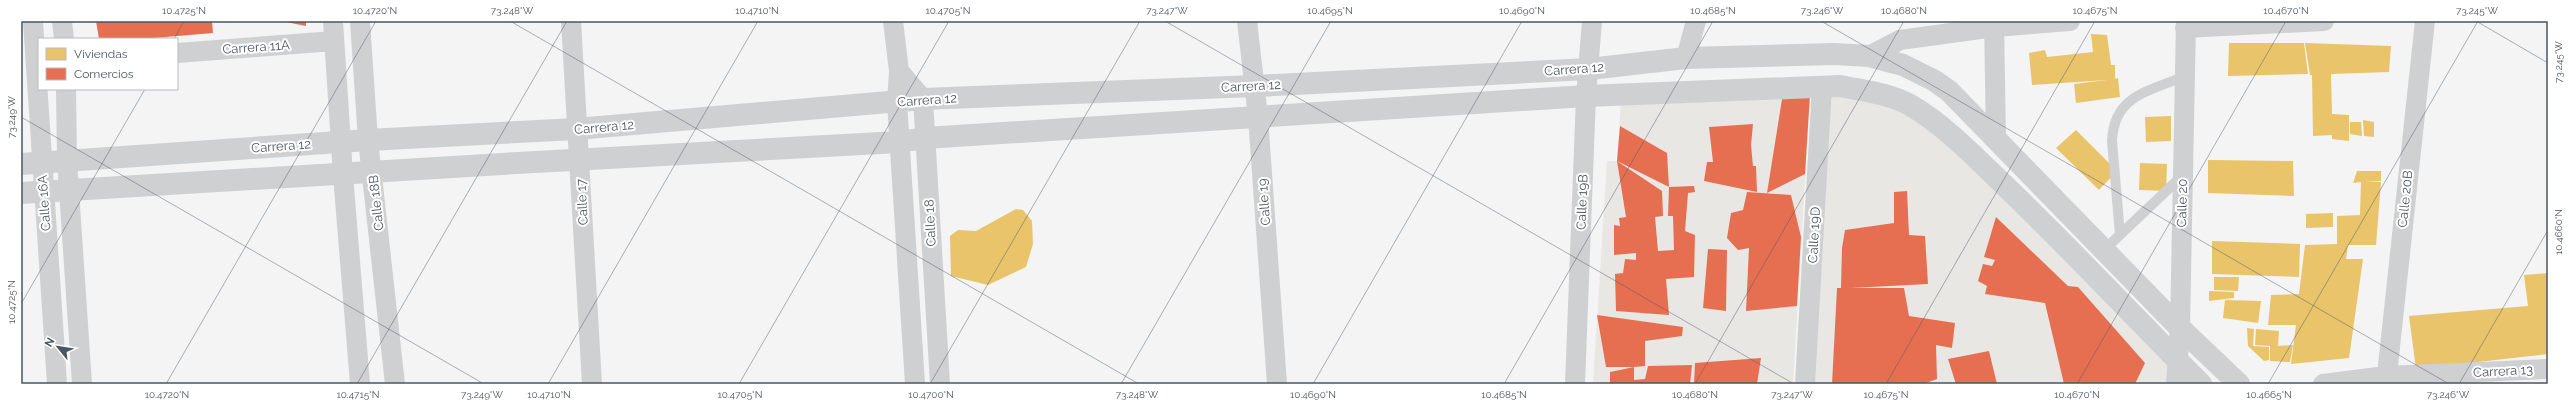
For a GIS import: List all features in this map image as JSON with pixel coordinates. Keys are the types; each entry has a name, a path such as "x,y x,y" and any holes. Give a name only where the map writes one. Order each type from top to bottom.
{"street":[{"name":"Calle 16A","path":"34,21 31,163 43,192 57,384"},
{"path":"62,21 64,38"},
{"path":"333,21 343,175 360,384"},
{"name":"Calle 18B","path":"360,21 368,140 373,172 395,384"},
{"name":"Calle 17","path":"571,21 576,130 580,158 592,384"},
{"name":"Calle 18","path":"894,21 899,71 897,102 899,142 915,384"},
{"name":"Calle 19","path":"1247,21 1258,117 1277,384"},
{"name":"Calle 19B","path":"1575,384 1586,96 1592,21"},
{"path":"1686,58 1696,21"},
{"path":"1869,56 1900,40 1994,24 2070,21"},
{"path":"2186,24 2324,21"},
{"name":"Calle 20B","path":"2386,380 2425,21"},
{"path":"1994,24 1996,139"},
{"name":"Calle 20","path":"2176,384 2180,328 2186,24"},
{"name":"Carrera 11A","path":"178,53 334,41"},
{"name":"Carrera 12","path":"31,163 368,140 576,130 923,99 1255,86 1589,69 1686,58 1834,54 1869,56 1904,65 1935,81 1962,104 1996,139 2112,242 2180,328 2239,384"},
{"path":"899,71 923,99"},
{"name":"Calle 19D","path":"1805,384 1822,86"},
{"path":"21,193 343,175 580,158 899,142 925,138 1586,96 1840,86 1883,94 1911,106 1923,114 2018,198 2201,384"},
{"name":"Calle 16A","path":"66,90 67,160 82,384"},
{"name":"Calle 18","path":"923,99 940,384"},
{"name":"Carrera 13","path":"2323,384 2548,369"}],"lane":[{"path":"2112,242 2112,141 2113,127 2118,113 2135,98 2185,76"},
{"path":"2112,242 2183,175"}],"shaded area":[{"path":"1622,84 1810,94 1793,384 1593,384 1607,161 1617,161"},
{"path":"1827,84 1909,106 2171,358 2173,384 1800,384"}],"building: Viviendas":[{"path":"2091,34 2107,35 2111,65 2115,65 2115,79 2118,78 2120,97 2076,103 2074,84 2107,80 2032,85 2029,53 2045,50 2047,57 2093,52"},
{"path":"2229,43 2304,43 2308,74 2228,76"},
{"path":"2305,43 2391,46 2389,72 2331,74 2332,114 2349,115 2349,141 2332,139 2332,135 2313,136 2312,75 2310,75"},
{"path":"2171,116 2171,141 2146,142 2145,117"},
{"path":"2363,120 2374,122 2374,137 2364,136"},
{"path":"2350,122 2361,122 2362,136 2350,134"},
{"path":"2076,130 2117,171 2099,190 2056,148"},
{"path":"2208,160 2293,161 2294,196 2208,193"},
{"path":"2140,163 2167,164 2166,191 2139,190"},
{"path":"2357,171 2381,171 2381,181 2365,182 2381,182 2376,245 2348,245 2346,259 2363,259 2349,358 2291,364 2296,325 2268,325 2271,295 2299,294 2305,245 2337,244 2337,216 2360,215 2361,182 2353,183"},
{"path":"1016,209 1023,210 1032,221 1033,244 1026,267 988,285 951,276 950,236 958,230 976,231"},
{"path":"2333,213 2333,227 2306,228 2306,214"},
{"path":"2212,241 2300,244 2299,277 2212,274"},
{"path":"2548,273 2548,354 2416,369 2409,316 2528,306 2524,275"},
{"path":"2214,277 2239,277 2238,291 2214,290"},
{"path":"2209,291 2234,292 2234,298 2209,301"},
{"path":"2225,300 2261,301 2258,323 2223,318"},
{"path":"2247,328 2254,329 2253,346 2269,347 2269,360 2264,361 2248,346"},
{"path":"2256,329 2279,331 2278,346 2293,345 2290,362 2270,361 2270,346 2255,345"}],"building: Comercios":[{"path":"96,21 212,21 213,33 154,38 99,38"},
{"path":"306,21 306,26 286,22"},
{"path":"1783,93 1810,94 1805,174 1767,193"},
{"path":"1753,124 1751,145 1753,166 1756,166 1757,192 1704,181 1707,162 1713,162 1709,127"},
{"path":"1620,126 1667,153 1669,187 1617,161"},
{"path":"1617,161 1662,191 1663,216 1655,217 1658,251 1674,250 1673,216 1668,216 1669,187 1694,186 1695,192 1688,193 1685,231 1695,235 1694,277 1666,279 1669,315 1616,311 1615,274 1623,273 1625,259 1636,260 1636,253 1614,255 1614,225 1620,226 1619,218 1626,217"},
{"path":"1907,191 1909,235 1925,236 1928,284 1851,288 1904,288 1909,316 1955,323 1952,348 1936,345 1937,379 1926,383 1832,384 1837,288 1841,288 1842,248 1845,230 1894,223 1894,192"},
{"path":"1747,192 1791,195 1801,237 1797,306 1746,311 1749,248 1738,250 1727,238 1731,213 1743,210"},
{"path":"1996,217 2068,286 2078,287 2145,363 2135,384 2064,384 2045,303 1985,294 1987,286 1978,281 1983,264 1992,266 1995,260 1984,257"},
{"path":"1708,249 1727,250 1726,311 1703,308"},
{"path":"1597,315 1683,327 1682,336 1645,341 1645,366 1606,367"},
{"path":"1989,351 1997,384 1956,384 1948,359"},
{"path":"1761,358 1757,384 1694,384 1695,363"},
{"path":"1692,365 1690,384 1610,384 1610,372 1634,367 1634,380 1645,379 1648,366"}]}
